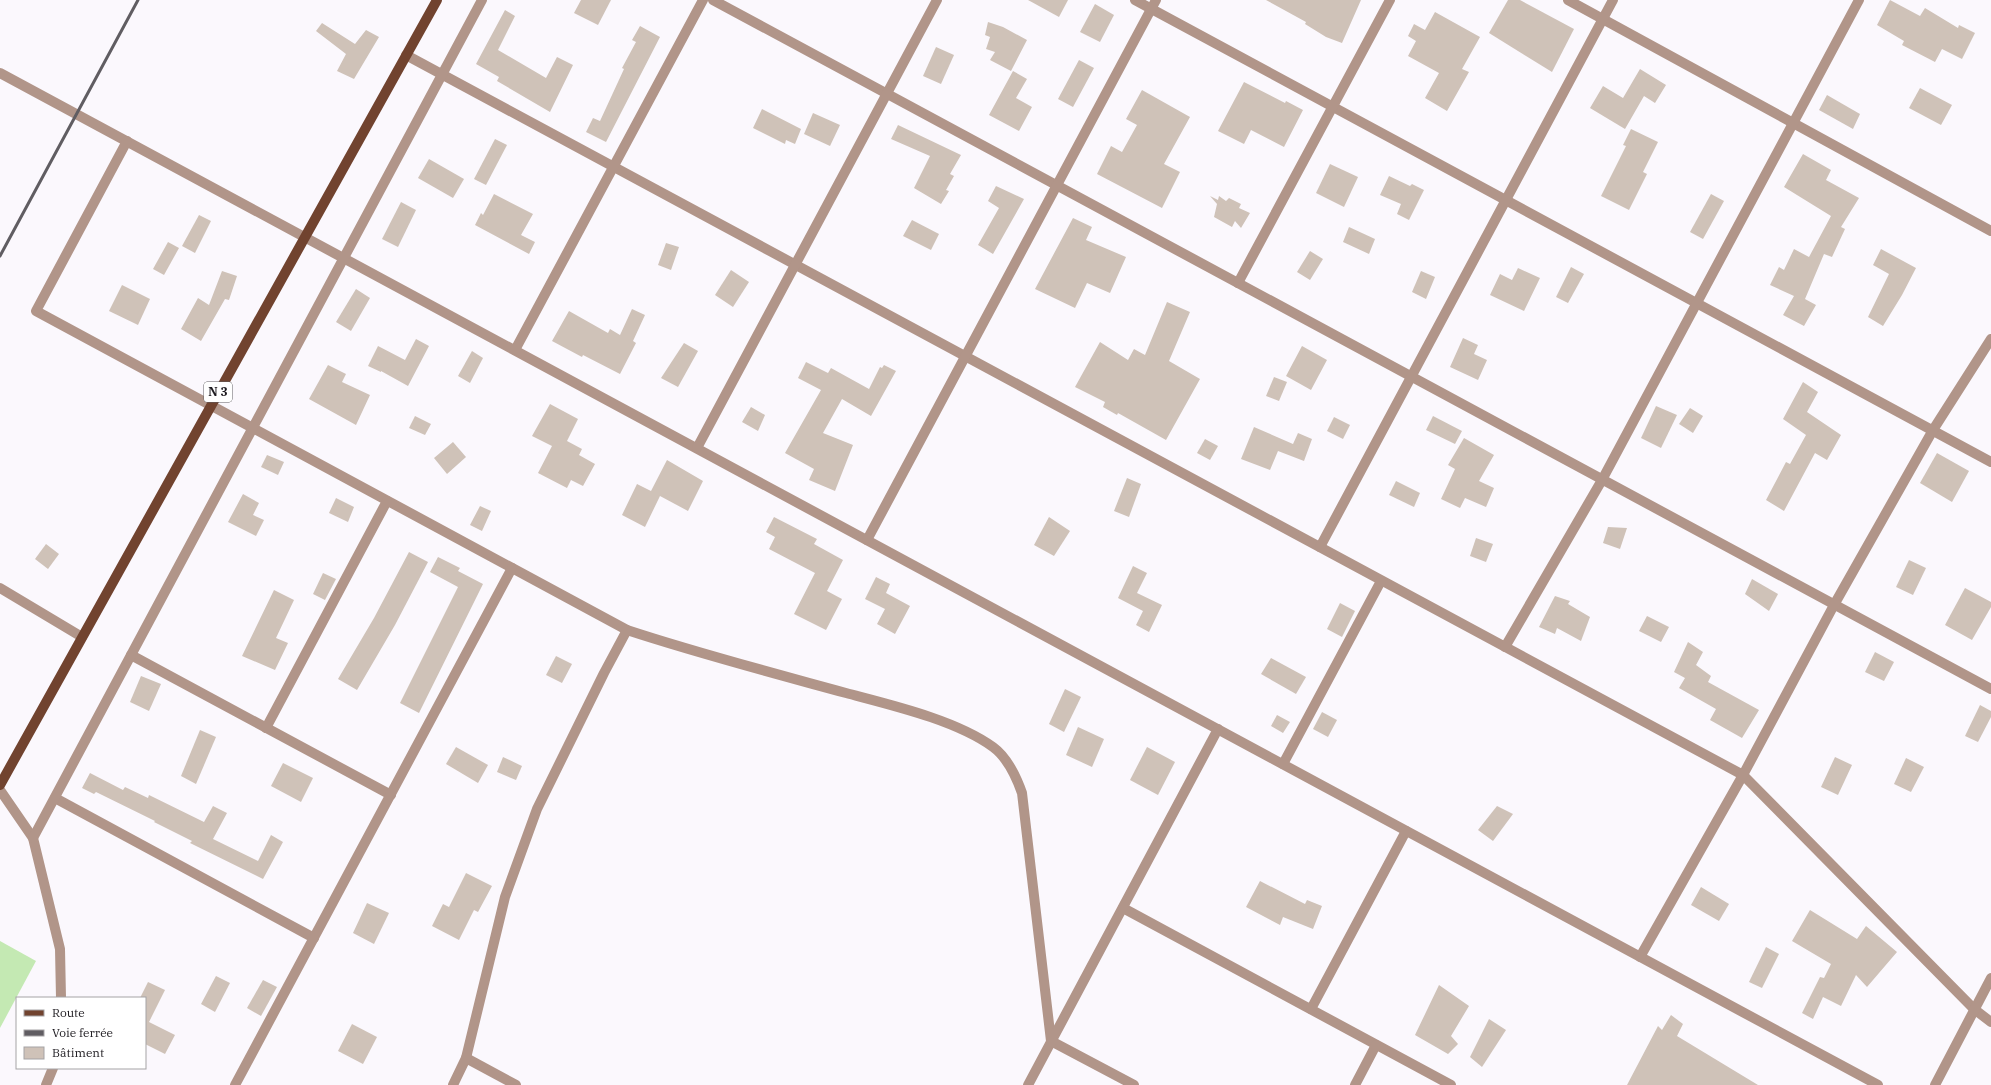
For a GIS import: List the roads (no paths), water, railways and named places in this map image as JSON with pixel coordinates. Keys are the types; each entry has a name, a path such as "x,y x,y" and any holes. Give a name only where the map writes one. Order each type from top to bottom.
{"main road":[{"name":"N 3","path":"0,785 436,0"}],"street":[{"path":"33,838 482,0"},
{"path":"515,350 703,0"},
{"path":"713,0 1991,689"},
{"path":"696,448 937,0"},
{"path":"1135,0 1154,4 1333,107 1991,462"},
{"path":"1238,284 1390,0"},
{"path":"1568,0 1794,122 1991,231"},
{"path":"1320,547 1613,0"},
{"path":"1505,647 1602,480 1859,0"},
{"path":"867,540 1154,4"},
{"path":"406,55 1743,775 1974,1009 1991,1022"},
{"path":"0,72 1878,1085"},
{"path":"127,141 36,312 628,630 674,646 910,710 971,733 995,748 1015,773 1022,793 1051,1041"},
{"path":"1640,957 1743,775 1834,605 1933,430 1991,339"},
{"path":"266,728 387,501"},
{"path":"235,1085 512,568"},
{"path":"1283,764 1381,580"},
{"path":"0,588 82,637"},
{"path":"453,1085 466,1058 505,897 538,809 604,673 628,630"},
{"path":"131,655 391,795"},
{"path":"1028,1085 1218,729"},
{"path":"0,790 33,838 60,949 61,997"},
{"path":"55,798 314,938"},
{"path":"1311,1009 1406,831"},
{"path":"1123,908 1451,1085"},
{"path":"1934,1085 1991,978"},
{"path":"1051,1041 1134,1085"},
{"path":"1354,1085 1376,1045"},
{"path":"466,1058 516,1085"},
{"path":"46,1085 52,1069"}],"railway":[{"path":"0,256 138,0"}]}
